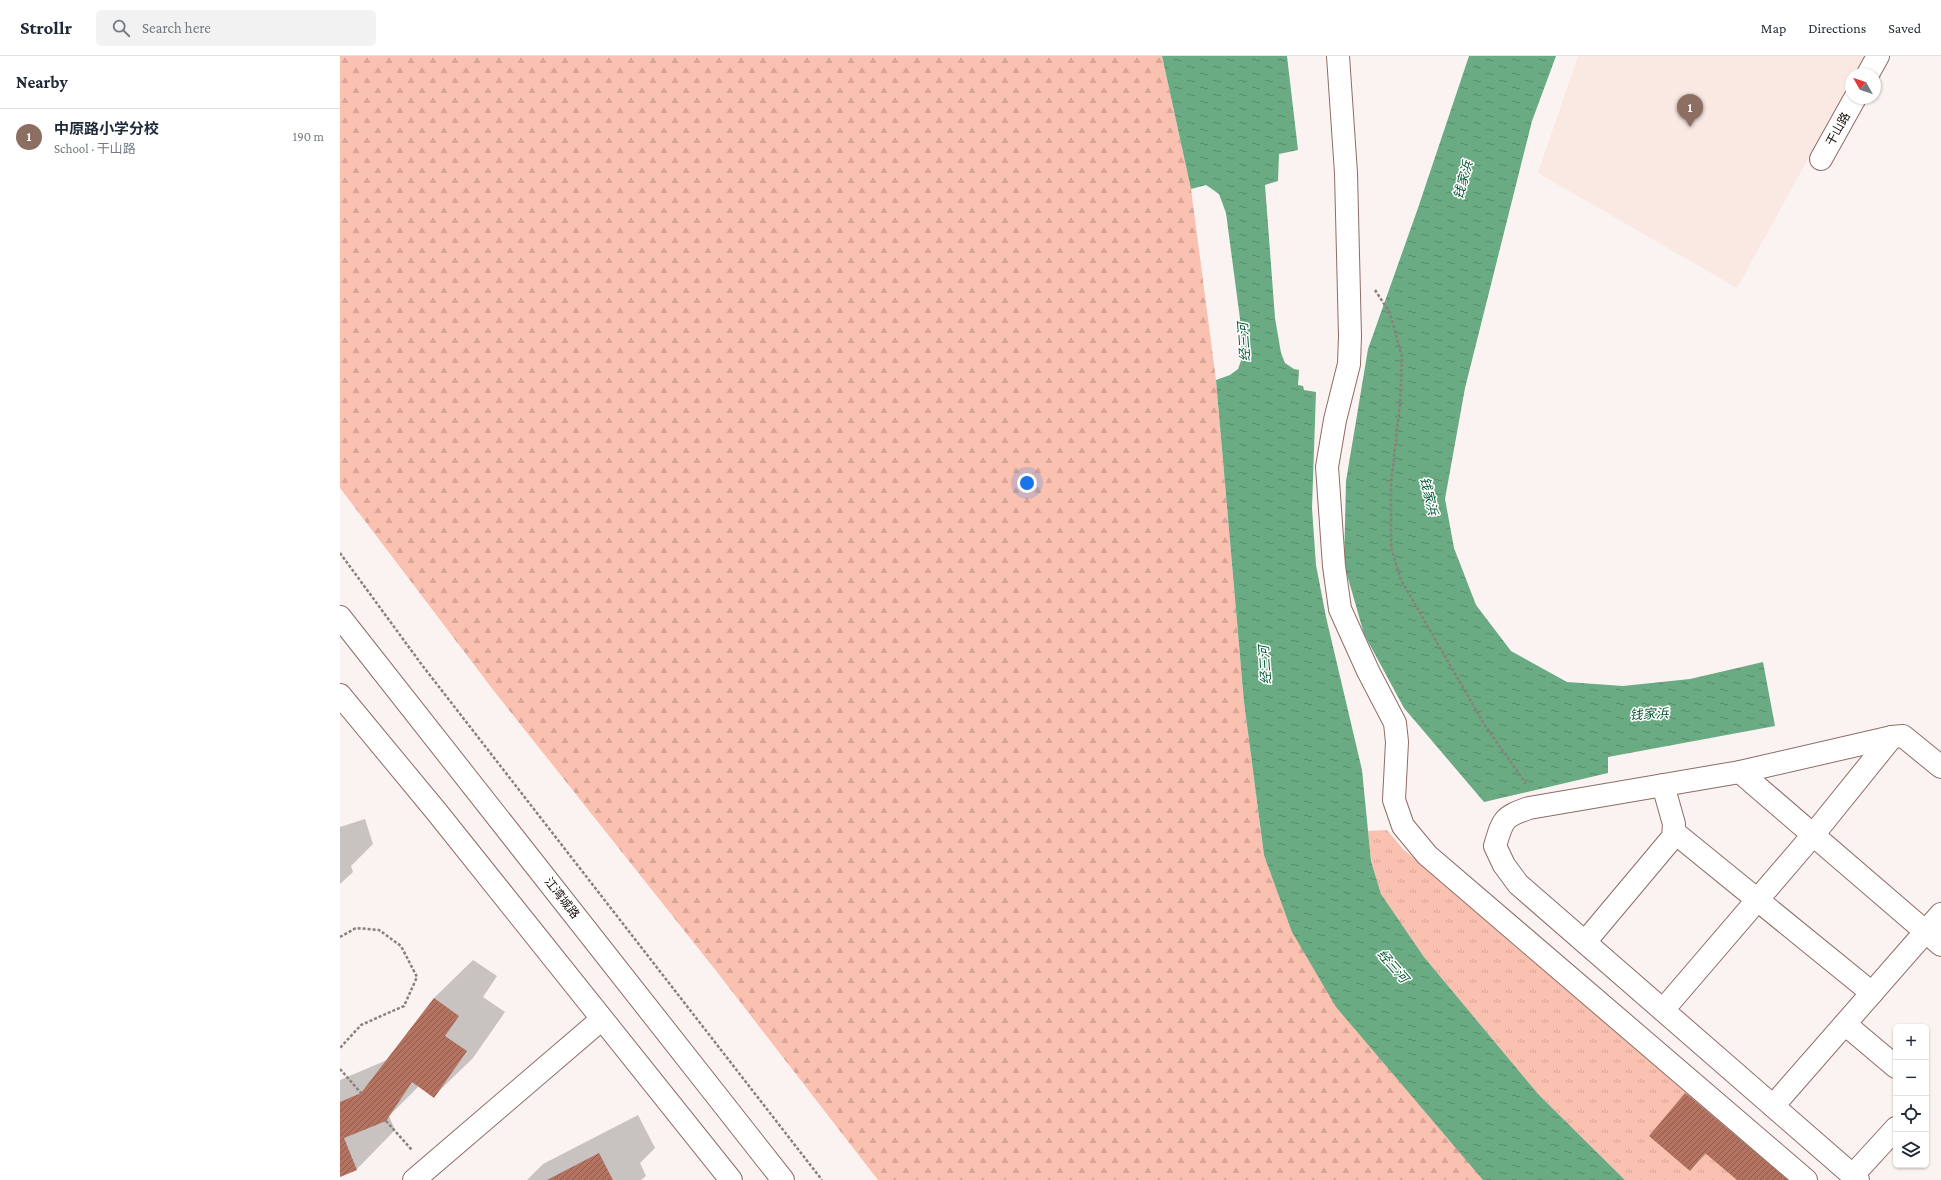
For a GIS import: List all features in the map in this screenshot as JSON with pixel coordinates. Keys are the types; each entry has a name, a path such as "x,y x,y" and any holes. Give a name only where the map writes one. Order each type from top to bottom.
{"street":[{"path":"1338,56 1346,173 1350,350 1349,364 1335,420 1326,467 1330,528 1340,609 1368,671 1396,723 1397,742 1394,800 1402,826 1427,855 1806,1180"},
{"path":"1871,68 1878,56"},
{"name":"干山路","path":"1821,159 1852,104"},
{"name":"江湾城路","path":"340,617 784,1180"},
{"path":"340,695 436,811 731,1180"},
{"path":"1893,1132 1856,1178 1518,884 1504,865 1495,846 1501,827 1509,815 1542,806 1740,772 1892,737 1903,736 1941,767"},
{"path":"1663,1010 1813,835 1892,737"},
{"path":"1740,772 1933,939"},
{"path":"1585,942 1673,837 1674,824 1663,785"},
{"path":"1674,832 1872,993"},
{"path":"1773,1106 1872,993 1933,939 1941,914"},
{"path":"421,1174 602,1019"},
{"path":"1845,1024 1893,1065"}],"path":[{"path":"1373,287 1390,313 1402,357 1400,404 1391,483 1391,548 1401,580 1484,724 1542,806"},
{"path":"340,552 422,665 822,1180"},
{"path":"340,936 356,928 379,930 402,946 417,976 404,1006 361,1025 340,1048"},
{"path":"340,1069 361,1093"},
{"path":"386,1121 421,1174"}],"shaded area":[{"path":"1578,56 1865,56 1858,68 1845,68 1845,92 1737,288 1538,173"}],"green space":[{"path":"340,56 1162,56 1191,189 1216,380 1244,702 1264,855 1483,1180 878,1180 717,972 494,691 340,488"},
{"path":"1387,830 1403,849 1796,1180 1625,1180 1539,1095 1424,957 1381,894 1371,861 1368,831"}],"water":[{"name":"经三河","path":"1162,56 1287,56 1298,150 1279,154 1278,181 1265,185 1275,318 1281,353 1285,363 1294,369 1299,370 1298,385 1303,386 1304,390 1316,392 1312,508 1316,565 1326,617 1362,770 1371,861 1381,894 1424,957 1539,1095 1625,1180 1483,1180 1336,1007 1292,932 1264,855 1244,702 1216,380 1230,375 1238,369 1242,358 1240,319 1226,213 1219,194 1206,185 1191,189"},
{"name":"钱家浜","path":"1469,56 1556,56 1532,121 1465,388 1445,499 1454,548 1476,605 1511,651 1567,682 1623,686 1690,679 1763,662 1775,726 1608,757 1608,773 1484,802 1404,708 1364,634 1344,564 1346,481 1368,349 1418,208"}],"building":[{"path":"434,998 459,1016 445,1036 467,1051 434,1098 412,1082 386,1121 344,1138 357,1170 340,1177 340,1102 361,1093"},
{"path":"1685,1093 1788,1180 1737,1180 1705,1153 1690,1171 1649,1136"},
{"path":"599,1153 613,1180 547,1180"}],"place":[{"name":"中原路小学分校","path":"1690,127"}]}
